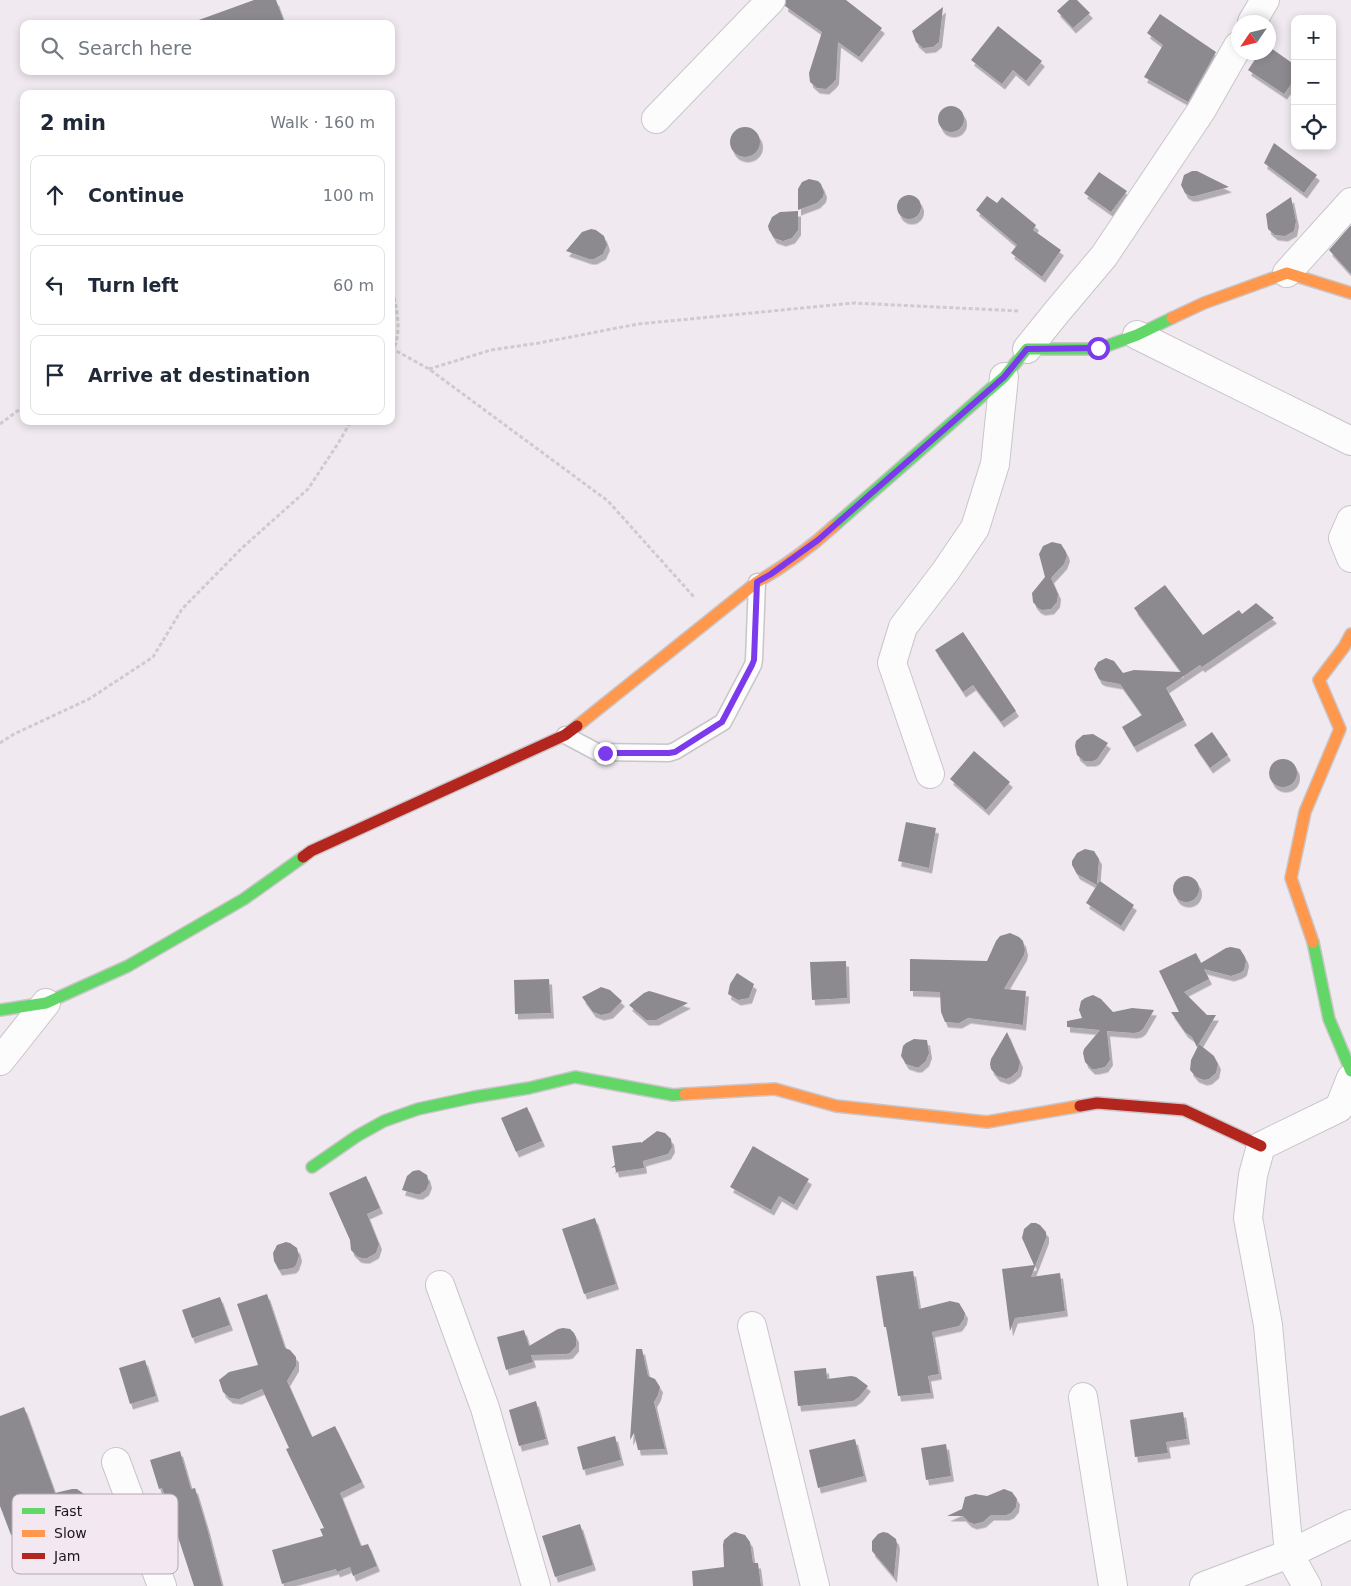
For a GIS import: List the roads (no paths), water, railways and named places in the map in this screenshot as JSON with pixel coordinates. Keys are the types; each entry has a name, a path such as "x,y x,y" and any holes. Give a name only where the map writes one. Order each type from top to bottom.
{"street":[{"path":"656,119 771,0"},
{"path":"0,1010 46,1003 128,966 244,899 311,852 565,735 757,582 818,540 1004,377 1104,256 1201,111 1231,58"},
{"path":"1027,349 1098,348 1137,335 1204,303 1287,273 1351,202"},
{"path":"1287,273 1351,292"},
{"path":"1137,335 1351,441"},
{"path":"930,774 892,664 903,627 945,572 974,528 995,464 1004,377"},
{"path":"1351,520 1343,538 1351,558"},
{"path":"1351,634 1344,647 1319,680 1340,729 1304,812 1291,878 1313,942 1329,1018 1351,1071"},
{"path":"0,1061 46,1003"},
{"path":"312,1167 384,1121 418,1109 474,1096 529,1088 575,1077 673,1095 775,1089 836,1106 986,1122 1097,1103 1184,1110 1261,1146"},
{"path":"1307,1586 1289,1554 1268,1325 1248,1218 1253,1175 1261,1146 1339,1108 1351,1078"},
{"path":"440,1285 485,1408 536,1586"},
{"path":"752,1326 815,1586"},
{"path":"1083,1397 1113,1586"},
{"path":"116,1462 128,1494"},
{"path":"1204,1586 1289,1554 1351,1524"},
{"path":"158,1574 162,1586"}],"lane":[{"path":"565,735 598,752 669,753 675,752 722,722 754,660 757,582"}]}
